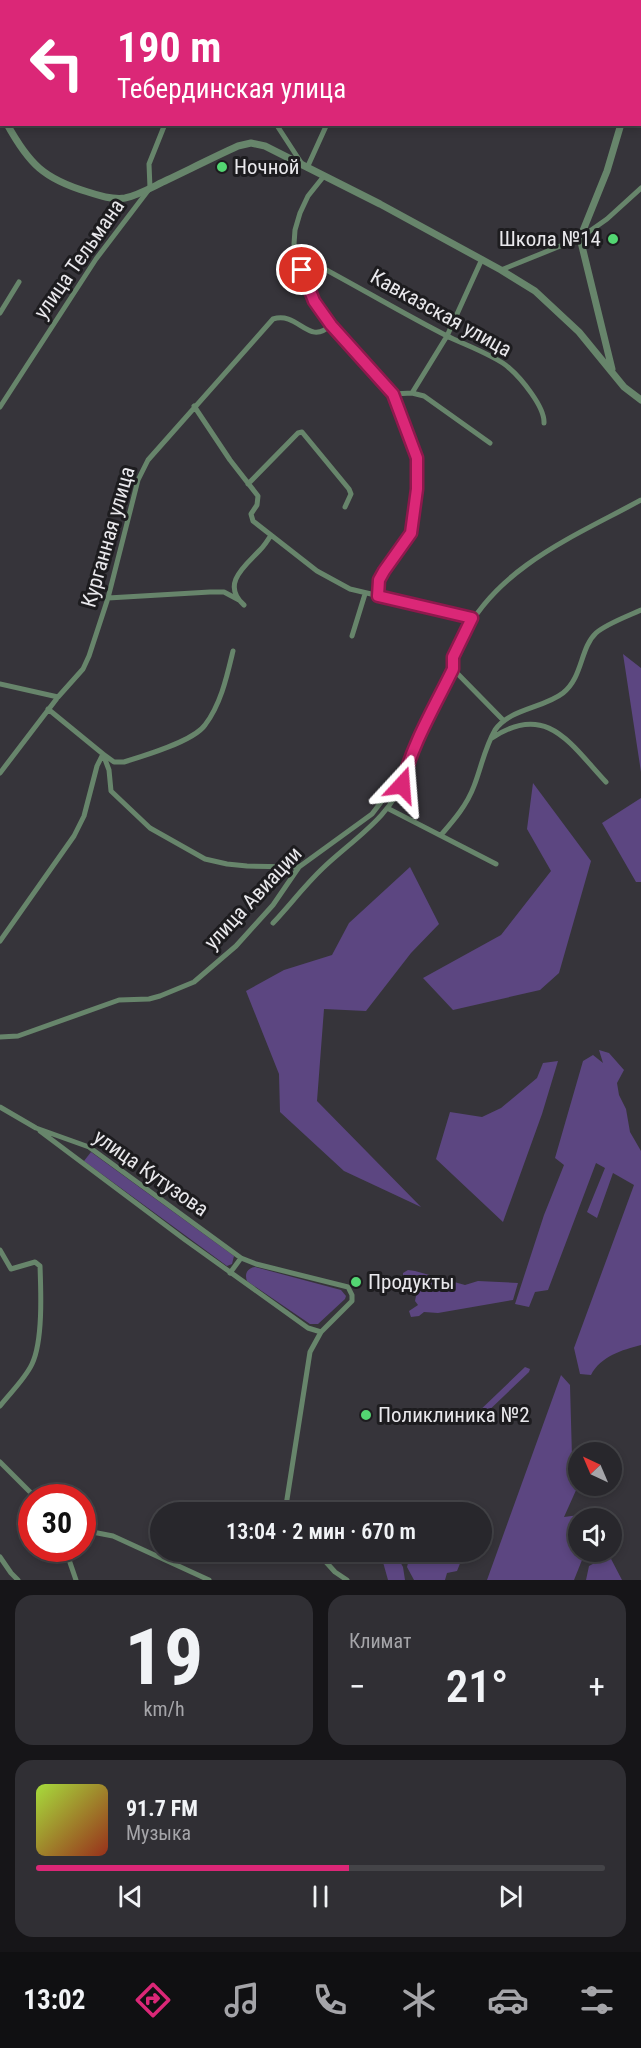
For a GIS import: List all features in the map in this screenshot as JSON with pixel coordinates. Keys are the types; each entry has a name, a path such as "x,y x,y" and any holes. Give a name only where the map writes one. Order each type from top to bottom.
{"street":[{"path":"8,126 27,157 42,171 63,184 114,198 125,198 150,188 237,146 251,143 265,146 380,204 482,259 535,291 579,332 624,387 641,400"},
{"name":"улица Тельмана","path":"0,407 96,259 150,188 149,164 164,126"},
{"path":"277,126 305,167"},
{"path":"305,167 326,126"},
{"path":"613,372 580,238 607,171 620,126"},
{"path":"324,176 308,195 300,213 294,244 298,258 314,301 331,325 393,394 417,458 417,489 411,533 379,580 378,596"},
{"path":"501,270 580,238 607,219 641,188"},
{"name":"Кавказская улица","path":"298,258 360,287 447,336 507,366 538,405 544,416 544,423"},
{"path":"412,393 447,336 482,259"},
{"path":"0,313 19,282"},
{"name":"Курганная улица","path":"0,773 48,709 82,669 89,656 108,598 141,470 194,406 273,319 288,318 318,334 331,325"},
{"path":"393,394 412,393 424,396 490,443"},
{"path":"194,406 258,496 257,505 251,514 253,522 317,571 334,582 365,594 472,618"},
{"path":"248,484 297,433 302,432 349,489 351,494 345,507"},
{"name":"улица Авиации","path":"273,923 321,870 389,809 402,785 405,772 422,733 453,669 453,657 472,618 492,593 536,558 641,501"},
{"path":"108,598 224,592 242,603 235,586 238,576 244,565 261,549 271,535"},
{"path":"352,636 365,594"},
{"path":"441,835 457,817 473,789 496,729 504,721 561,694 570,687 596,633 641,610"},
{"path":"48,709 114,762 124,762 183,740 204,727 223,689 233,651"},
{"path":"453,669 504,721"},
{"path":"0,684 58,697"},
{"path":"491,739 512,726 527,722 553,729 563,736 606,782"},
{"path":"103,754 109,770 111,791 150,828 205,859 227,864 299,867"},
{"path":"0,941 74,836 84,816 97,765 103,754"},
{"name":"улица Авиации","path":"0,1037 18,1036 119,1000 149,999 160,996 194,982 251,930 273,905 299,867 372,814 405,772"},
{"path":"389,809 496,864"},
{"name":"улица Кутузова","path":"0,1107 36,1128 230,1273 308,1328 321,1332"},
{"name":"улица Кутузова","path":"36,1128 89,1147 241,1257 256,1264 348,1287 352,1294 352,1301 314,1342 305,1372 286,1502"},
{"path":"0,1250 10,1269 35,1262 40,1266 41,1282 37,1350 31,1366 0,1406"},
{"path":"230,1273 241,1257"},
{"path":"0,1462 22,1484"},
{"path":"96,1533 113,1536 208,1580"},
{"path":"0,1557 18,1580"},
{"path":"70,1562 76,1580"},
{"path":"326,1562 347,1580"}],"shaded area":[{"path":"623,654 641,668 641,772"},
{"path":"533,783 591,861 559,973 540,990 453,1010 423,978 501,935 551,871 527,829"},
{"path":"641,798 641,882 636,882 602,823"},
{"path":"410,867 439,924 411,953 366,1011 324,1009 317,1101 421,1207 344,1171 280,1112 279,1074 246,991 284,970 332,955 349,923"},
{"path":"599,1050 609,1053 624,1070 617,1083 619,1095 626,1109 630,1132 641,1151 641,1345 606,1358 591,1375 580,1374 574,1348 634,1185 613,1173 597,1218 587,1212 605,1168 596,1163 548,1290 535,1292 529,1307 515,1304 544,1215 564,1165 555,1158 583,1061 593,1055 603,1063"},
{"path":"558,1061 542,1114 503,1222 436,1159 450,1112 482,1117 501,1108 537,1078 543,1063"},
{"path":"91,1152 234,1256 232,1264 227,1266 84,1161"},
{"path":"255,1267 341,1290 346,1296 345,1299 318,1324 310,1324 247,1281 247,1271"},
{"path":"408,1270 465,1285 478,1281 518,1283 513,1300 438,1313 424,1312 419,1316 411,1317 409,1311 418,1305 415,1301 416,1296 421,1290 403,1277 403,1273"},
{"path":"525,1367 530,1369 529,1372 482,1417 475,1415"},
{"path":"561,1375 570,1385 572,1442 568,1442 568,1496 573,1496 564,1517 568,1516 568,1562 581,1562 574,1580 487,1580"},
{"path":"383,1562 400,1562 405,1580 388,1580"},
{"path":"408,1562 461,1562 457,1571 447,1573 445,1580 414,1580 407,1567"},
{"path":"596,1562 613,1562 622,1580 586,1580 589,1566"}],"place":[{"name":"Ночной","path":"222,167"},
{"name":"Школа №14","path":"613,239"},
{"name":"Продукты","path":"356,1282"},
{"name":"Поликлиника №2","path":"366,1415"}],"route":[{"path":"302,270 314,301 331,325 393,394 417,458 417,489 411,533 379,580 378,596 472,618 453,657 453,669 422,733 405,772 402,785"}]}
